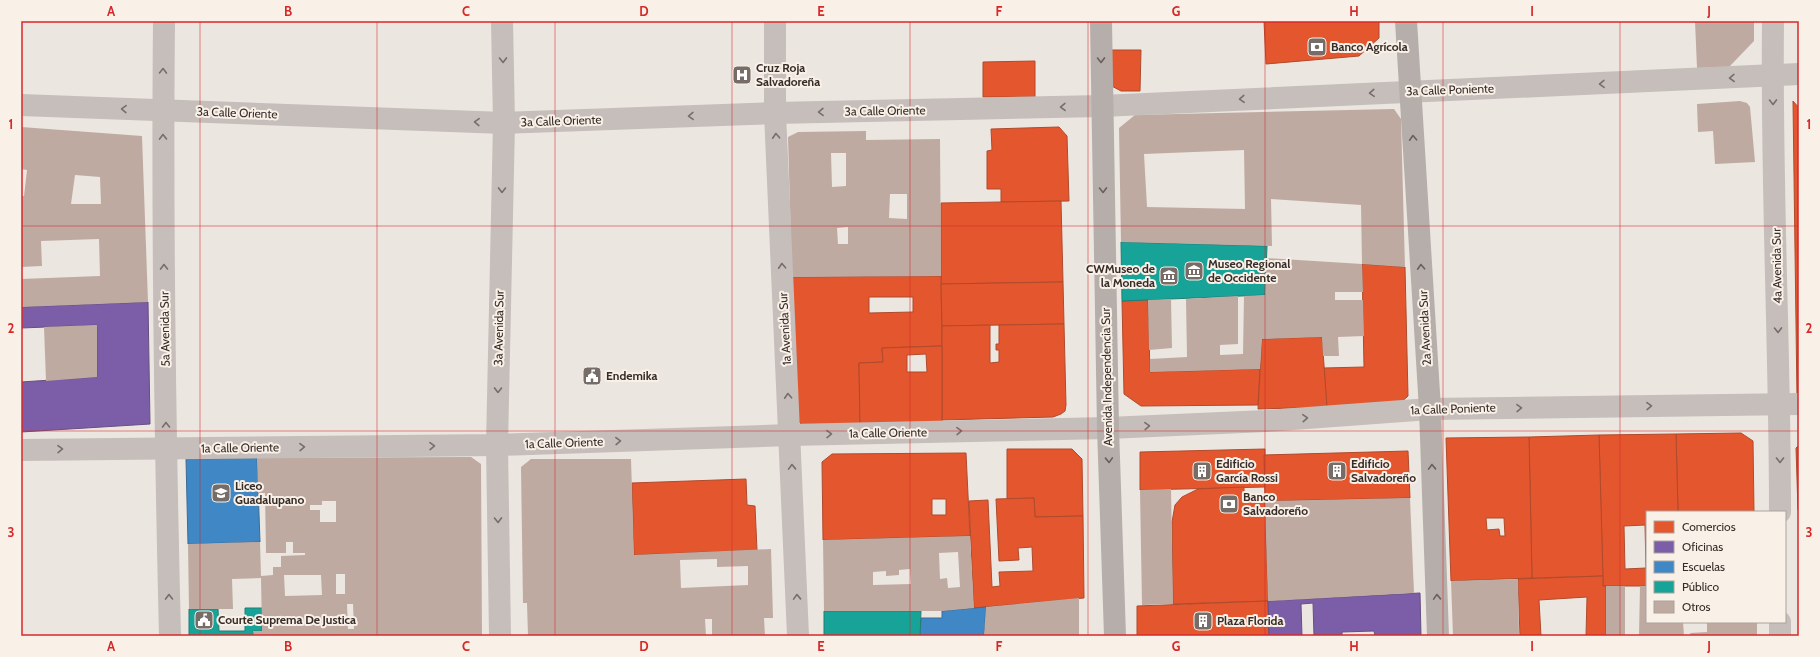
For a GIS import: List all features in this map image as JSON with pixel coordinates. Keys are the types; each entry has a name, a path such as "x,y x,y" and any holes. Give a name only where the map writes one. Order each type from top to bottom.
{"main road":[{"name":"Avenida Independencia Sur","path":"1100,21 1108,428 1115,636"},
{"name":"2a Avenida Sur","path":"1406,21 1430,409 1438,636"}],"street":[{"name":"5a Avenida Sur","path":"164,21 163,110 166,448 170,636"},
{"name":"3a Avenida Sur","path":"500,636 497,445 504,123 502,21"},
{"name":"1a Avenida Sur","path":"775,21 775,113 798,636"},
{"name":"4a Avenida Sur","path":"1773,21 1772,77 1789,404 1780,511"},
{"name":"3a Calle Poniente","path":"1102,106 1772,77 1799,74"},
{"name":"3a Calle Oriente","path":"21,106 504,123 775,113 1102,106"},
{"name":"1a Calle Poniente","path":"1108,428 1266,421 1430,409 1789,404"},
{"name":"1a Calle Oriente","path":"21,450 497,445 790,435 1108,428"},
{"path":"1780,623 1780,636"}],"building: Comercios":[{"name":"Banco Agrícola","path":"1264,21 1379,21 1379,38 1359,56 1266,64"},
{"path":"1109,50 1141,50 1140,91 1121,91 1108,84"},
{"path":"1035,61 1035,97 983,97 983,62"},
{"path":"1793,101 1799,108 1799,396 1797,398"},
{"path":"1059,127 1067,136 1069,201 1001,202 1001,189 987,189 987,151 992,150 991,129"},
{"path":"1061,201 1063,282 941,284 941,203"},
{"path":"1362,264 1405,267 1408,396 1396,407 1327,410 1324,368 1364,367"},
{"path":"941,276 942,346 882,348 883,362 859,363 860,426 804,426 798,419 792,277","holes":["869,297 913,297 913,312 869,313"]},
{"path":"1063,282 1064,324 942,326 941,284"},
{"path":"1148,300 1150,372 1260,369 1258,405 1141,406 1124,394 1122,301"},
{"path":"1064,324 1065,411 1053,417 942,420 942,326 990,325 990,363 999,362 999,350 996,350 996,344 999,344 999,325"},
{"path":"1322,337 1327,407 1258,409 1262,339"},
{"path":"942,346 942,424 860,426 859,363 883,362 882,348","holes":["926,354 927,372 907,372 907,355"]},
{"path":"1741,433 1753,441 1754,511 1678,511 1676,434"},
{"path":"1676,434 1678,511 1646,511 1646,568 1646,586 1603,586 1599,435","holes":["1645,525 1646,568 1625,569 1624,526"]},
{"path":"1599,435 1603,576 1532,578 1529,437"},
{"path":"1529,437 1532,578 1451,581 1446,438","holes":["1486,518 1504,518 1505,536 1500,536 1499,529 1487,530"]},
{"path":"1799,445 1799,510 1798,510 1796,448"},
{"path":"1007,449 1072,449 1082,459 1083,516 1035,517 1034,498 1007,499"},
{"name":"Edificio García Rossi","path":"1265,449 1265,487 1140,490 1140,452"},
{"name":"Edificio Salvadoreño","path":"1408,451 1410,498 1265,501 1264,455"},
{"path":"966,453 970,536 823,540 822,462 832,454","holes":["932,499 946,499 946,515 932,515"]},
{"path":"746,479 747,505 755,506 757,550 634,555 632,483"},
{"path":"1244,487 1244,502 1265,501 1268,601 1173,604 1172,522 1175,505 1182,497 1198,489"},
{"path":"1034,498 1035,517 1083,516 1084,598 974,608 969,501 988,500 992,587 1000,586 999,572 1033,571 1032,547 1018,548 1019,560 999,561 996,499"},
{"path":"1603,576 1603,586 1606,586 1606,636 1586,636 1587,597 1539,600 1541,636 1520,636 1518,579"},
{"name":"Plaza Florida","path":"1268,601 1269,636 1137,636 1137,606"}],"building: Oficinas":[{"path":"148,302 150,424 21,432 21,382 97,377 97,325 21,328 21,307"},
{"path":"1420,593 1421,636 1375,636 1374,631 1342,632 1342,636 1314,636 1313,603 1301,604 1302,636 1269,636 1268,601"}],"building: Escuelas":[{"path":"257,458 260,542 188,544 186,459"},
{"path":"986,607 984,636 920,636 921,618 942,618 942,611"}],"building: Público":[{"name":"Museo Regional de Occidente","path":"1121,242 1267,246 1265,295 1122,301"},
{"name":"Courte Suprema De Justica","path":"245,608 262,608 262,631 253,631 254,636 189,636 189,609 218,609 219,631 245,631"},
{"path":"824,611 921,611 920,636 824,636"}],"building: Otros":[{"path":"1695,21 1754,21 1754,41 1729,67 1697,68"},
{"path":"1740,101 1747,103 1750,107 1755,162 1715,164 1713,131 1698,132 1697,104"},
{"path":"1394,109 1401,119 1405,267 1362,264 1361,205 1271,199 1272,246 1121,242 1119,128 1135,115","holes":["1244,150 1245,209 1147,207 1144,154"]},
{"path":"21,127 142,136 148,302 21,307 21,279 100,276 99,239 41,241 42,266 21,267 21,196 24,196 27,170 21,169","holes":["75,175 100,177 101,204 71,204"]},
{"path":"866,131 866,140 940,139 941,276 792,277 788,137 798,132","holes":["831,153 846,153 846,186 832,187","890,194 907,194 907,219 889,218","848,227 848,244 838,244 837,228"]},
{"path":"1266,258 1362,264 1363,292 1335,292 1335,300 1363,300 1364,336 1338,337 1339,356 1323,356 1322,337 1262,339 1260,369 1150,372 1150,359 1187,357 1186,299 1238,296 1238,344 1220,345 1220,355 1243,354 1244,296 1265,295"},
{"path":"1171,299 1172,348 1149,350 1148,300"},
{"path":"97,325 97,377 46,381 44,327"},
{"path":"471,457 481,464 482,636 254,636 253,631 262,631 261,578 232,579 233,609 189,609 188,544 260,542 261,576 273,575 273,567 281,567 281,556 305,555 305,553 293,553 293,542 286,542 286,553 266,553 265,493 258,493 257,458","holes":["322,501 336,501 336,522 320,522 320,510 310,510 310,505 322,505","336,574 345,574 345,594 336,594","284,575 321,575 322,595 285,596","347,604 353,604 354,629 348,629"]},
{"path":"531,459 631,459 634,555 771,549 773,618 764,618 765,636 712,636 712,619 705,619 706,636 528,636 527,603 523,603 521,467","holes":["717,559 717,567 748,566 748,585 681,588 680,560"]},
{"path":"1171,489 1173,604 1142,605 1140,490"},
{"path":"1410,498 1414,593 1268,601 1265,501"},
{"path":"970,536 974,608 942,611 824,611 823,540","holes":["958,552 960,587 948,588 947,578 940,579 939,553","910,569 911,584 873,585 873,572 886,571 886,576 899,575 899,570"]},
{"path":"1518,579 1519,636 1453,636 1451,581"},
{"path":"1606,586 1625,586 1625,636 1606,636"},
{"path":"1640,586 1646,586 1646,623 1683,623 1684,636 1639,636"},
{"path":"1079,598 1079,636 984,636 986,607"},
{"path":"1707,623 1757,623 1757,636 1691,636 1690,633 1707,632"}],"place":[{"name":"Banco Agrícola","path":"1317,47"},
{"name":"Cruz Roja Salvadoreña","path":"742,75"},
{"name":"Museo Regional de Occidente","path":"1194,271"},
{"name":"CWMuseo de la Moneda","path":"1169,276"},
{"name":"Endemika","path":"592,376"},
{"name":"Edificio García Rossi","path":"1202,471"},
{"name":"Edificio Salvadoreño","path":"1337,471"},
{"name":"Liceo Guadalupano","path":"221,493"},
{"name":"Banco Salvadoreño","path":"1229,504"},
{"name":"Courte Suprema De Justica","path":"204,620"},
{"name":"Plaza Florida","path":"1203,621"}]}
